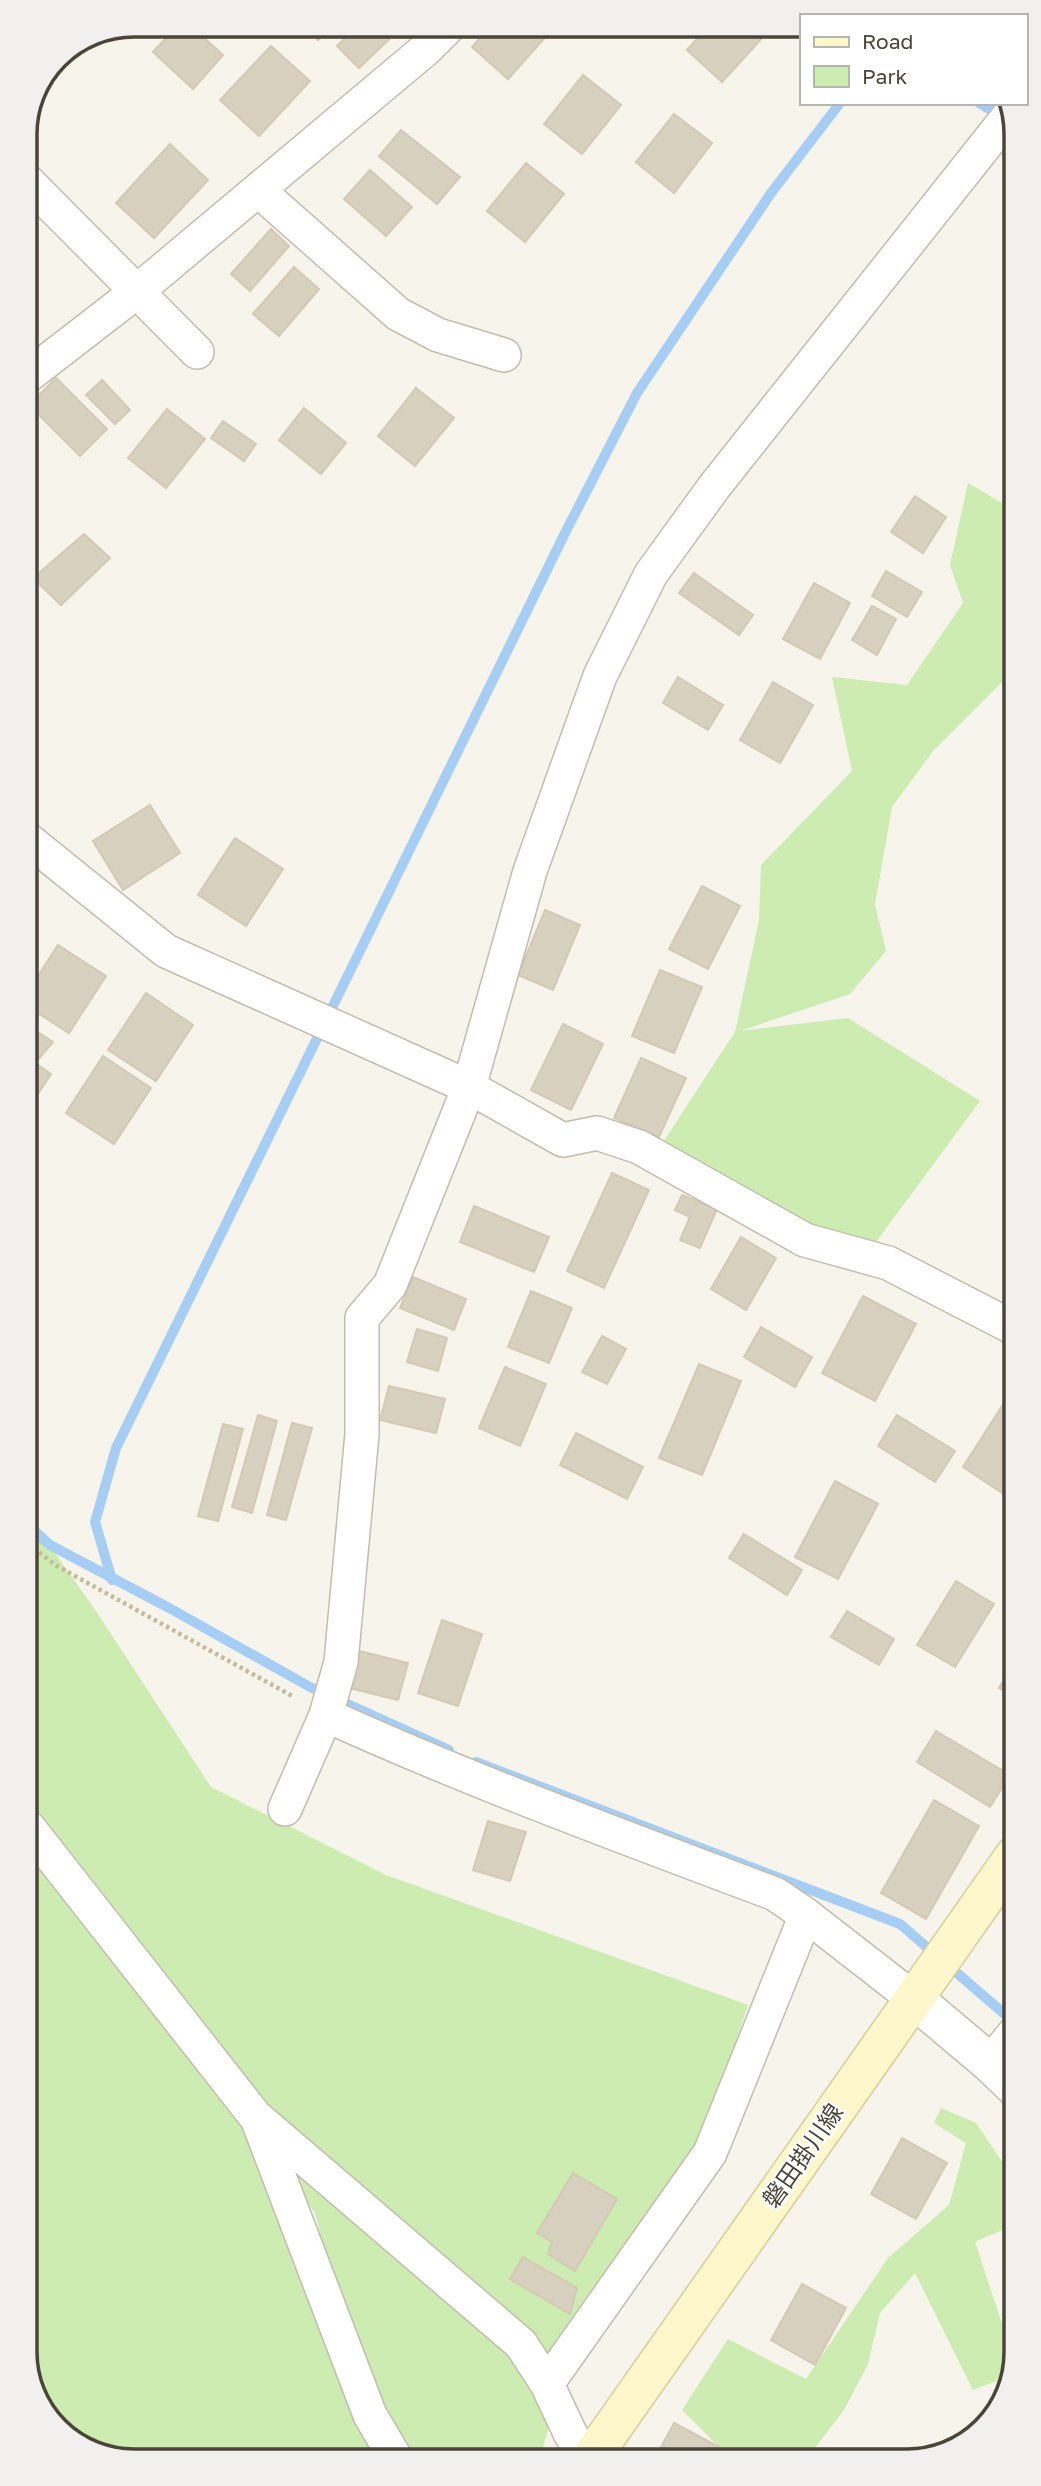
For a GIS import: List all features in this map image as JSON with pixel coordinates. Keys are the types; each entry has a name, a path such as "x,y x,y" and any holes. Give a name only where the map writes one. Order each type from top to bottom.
{"main road":[{"name":"磐田掛川線","path":"597,2449 1004,1871"}],"street":[{"path":"37,369 135,293 438,37"},
{"path":"285,1809 326,1714 341,1662 362,1434 362,1318 390,1285 469,1087 530,871 600,677 651,574 714,487 1003,123"},
{"path":"258,190 398,314 438,335 504,355"},
{"path":"37,191 135,293 197,352"},
{"path":"37,847 166,951 469,1087 563,1140 597,1133 639,1147 805,1240 888,1263 1004,1323"},
{"path":"326,1714 528,1801 775,1894 914,1999 1003,2076"},
{"path":"37,1838 255,2116 521,2344 547,2384 580,2449"},
{"path":"547,2384 710,2153 806,1915"},
{"path":"255,2116 370,2415 390,2449"}],"path":[{"path":"37,1551 57,1566 326,1714"}],"green space":[{"path":"968,483 1004,504 1004,680 933,751 892,807 875,904 886,951 850,994 740,1031 848,1018 980,1101 865,1257 654,1156 735,1032 759,920 761,865 852,771 832,677 907,685 963,603 950,565"},
{"path":"37,1528 96,1611 211,1787 386,1875 748,2005 690,2182 569,2352 543,2449 127,2449 102,2444 85,2436 65,2421 53,2406 42,2384 37,2353 37,1833 274,2163 348,2349 315,2213 154,1987 37,1831"},
{"path":"941,2108 976,2123 1004,2164 1004,2229 975,2242 1004,2330 1000,2379 973,2390 915,2273 880,2313 868,2364 844,2410 814,2449 718,2449 682,2410 728,2339 806,2379 888,2258 949,2205 966,2143 934,2123"}],"building":[{"path":"167,37 203,37 223,55 193,89 153,52"},
{"path":"346,37 391,37 359,68 337,46"},
{"path":"481,37 546,37 508,79 472,47"},
{"path":"698,37 763,37 722,82 687,50"},
{"path":"271,46 310,81 259,136 220,100"},
{"path":"583,75 621,105 582,154 544,124"},
{"path":"674,114 712,143 674,193 636,162"},
{"path":"401,130 460,177 437,204 379,156"},
{"path":"170,144 208,180 154,238 116,203"},
{"path":"526,163 564,194 525,242 487,211"},
{"path":"370,170 412,207 386,236 344,199"},
{"path":"271,229 289,246 250,291 231,274"},
{"path":"294,267 319,289 279,336 253,314"},
{"path":"56,378 107,429 80,456 37,413 37,397"},
{"path":"102,380 130,410 115,424 86,395"},
{"path":"416,388 454,418 415,466 378,436"},
{"path":"304,408 346,443 321,474 279,440"},
{"path":"167,409 205,439 166,488 128,458"},
{"path":"223,421 256,444 244,461 211,438"},
{"path":"915,496 946,517 923,553 891,532"},
{"path":"84,534 110,558 61,605 37,582 37,575"},
{"path":"886,571 922,592 907,617 872,596"},
{"path":"694,573 753,615 739,635 679,593"},
{"path":"814,583 850,603 820,659 783,639"},
{"path":"872,606 896,619 877,655 852,640"},
{"path":"678,677 723,705 708,730 663,703"},
{"path":"773,682 813,705 780,763 740,740"},
{"path":"150,805 180,853 123,890 93,841"},
{"path":"235,838 283,869 246,926 198,895"},
{"path":"702,886 740,906 708,969 669,949"},
{"path":"545,910 580,925 553,990 518,975"},
{"path":"58,945 106,976 69,1033 37,1012 37,978"},
{"path":"660,970 702,987 674,1053 632,1036"},
{"path":"146,993 193,1025 156,1081 108,1050"},
{"path":"563,1024 603,1044 571,1110 531,1090"},
{"path":"37,1032 53,1042 37,1061"},
{"path":"103,1056 151,1088 114,1144 66,1113"},
{"path":"641,1058 686,1078 659,1137 614,1118"},
{"path":"37,1064 51,1074 37,1095"},
{"path":"612,1173 649,1190 604,1288 567,1271"},
{"path":"682,1195 717,1209 700,1248 680,1240 690,1217 675,1210"},
{"path":"474,1206 549,1237 534,1272 460,1242"},
{"path":"741,1237 776,1258 746,1310 711,1289"},
{"path":"413,1277 466,1299 454,1330 400,1308"},
{"path":"531,1291 572,1308 549,1363 508,1347"},
{"path":"863,1296 916,1324 875,1401 822,1373"},
{"path":"761,1327 812,1357 795,1387 744,1357"},
{"path":"417,1329 447,1338 438,1371 407,1362"},
{"path":"602,1336 626,1349 607,1384 582,1372"},
{"path":"699,1364 741,1381 702,1475 659,1458"},
{"path":"505,1367 546,1384 520,1446 479,1428"},
{"path":"389,1386 445,1399 436,1433 380,1420"},
{"path":"1004,1403 1004,1494 963,1467"},
{"path":"258,1415 277,1421 252,1513 232,1507"},
{"path":"897,1415 955,1451 935,1482 878,1446"},
{"path":"292,1423 312,1428 286,1520 267,1515"},
{"path":"223,1424 243,1429 218,1521 198,1516"},
{"path":"576,1433 643,1467 627,1499 560,1465"},
{"path":"835,1481 878,1504 838,1579 795,1557"},
{"path":"744,1534 802,1570 787,1595 729,1558"},
{"path":"956,1581 994,1604 955,1667 917,1645"},
{"path":"847,1611 894,1639 879,1665 831,1637"},
{"path":"442,1620 482,1634 458,1706 418,1693"},
{"path":"355,1650 408,1663 398,1700 345,1687"},
{"path":"936,1731 1004,1771 1004,1785 990,1807 917,1762"},
{"path":"934,1800 979,1826 926,1919 881,1893"},
{"path":"488,1821 526,1832 510,1881 473,1870"},
{"path":"902,2138 947,2163 916,2219 871,2194"},
{"path":"573,2173 617,2199 575,2271 548,2254 552,2242 537,2233"},
{"path":"523,2257 577,2288 570,2314 510,2279"},
{"path":"802,2284 846,2308 815,2365 771,2340"},
{"path":"674,2423 719,2447 718,2449 660,2449"}],"waterway":[{"path":"112,1580 95,1522 116,1448 565,533 637,393 771,193 838,105"},
{"path":"982,105 1002,115"},
{"path":"37,1533 50,1545 310,1687 449,1750"},
{"path":"476,1762 900,1924 1004,2014"}]}
